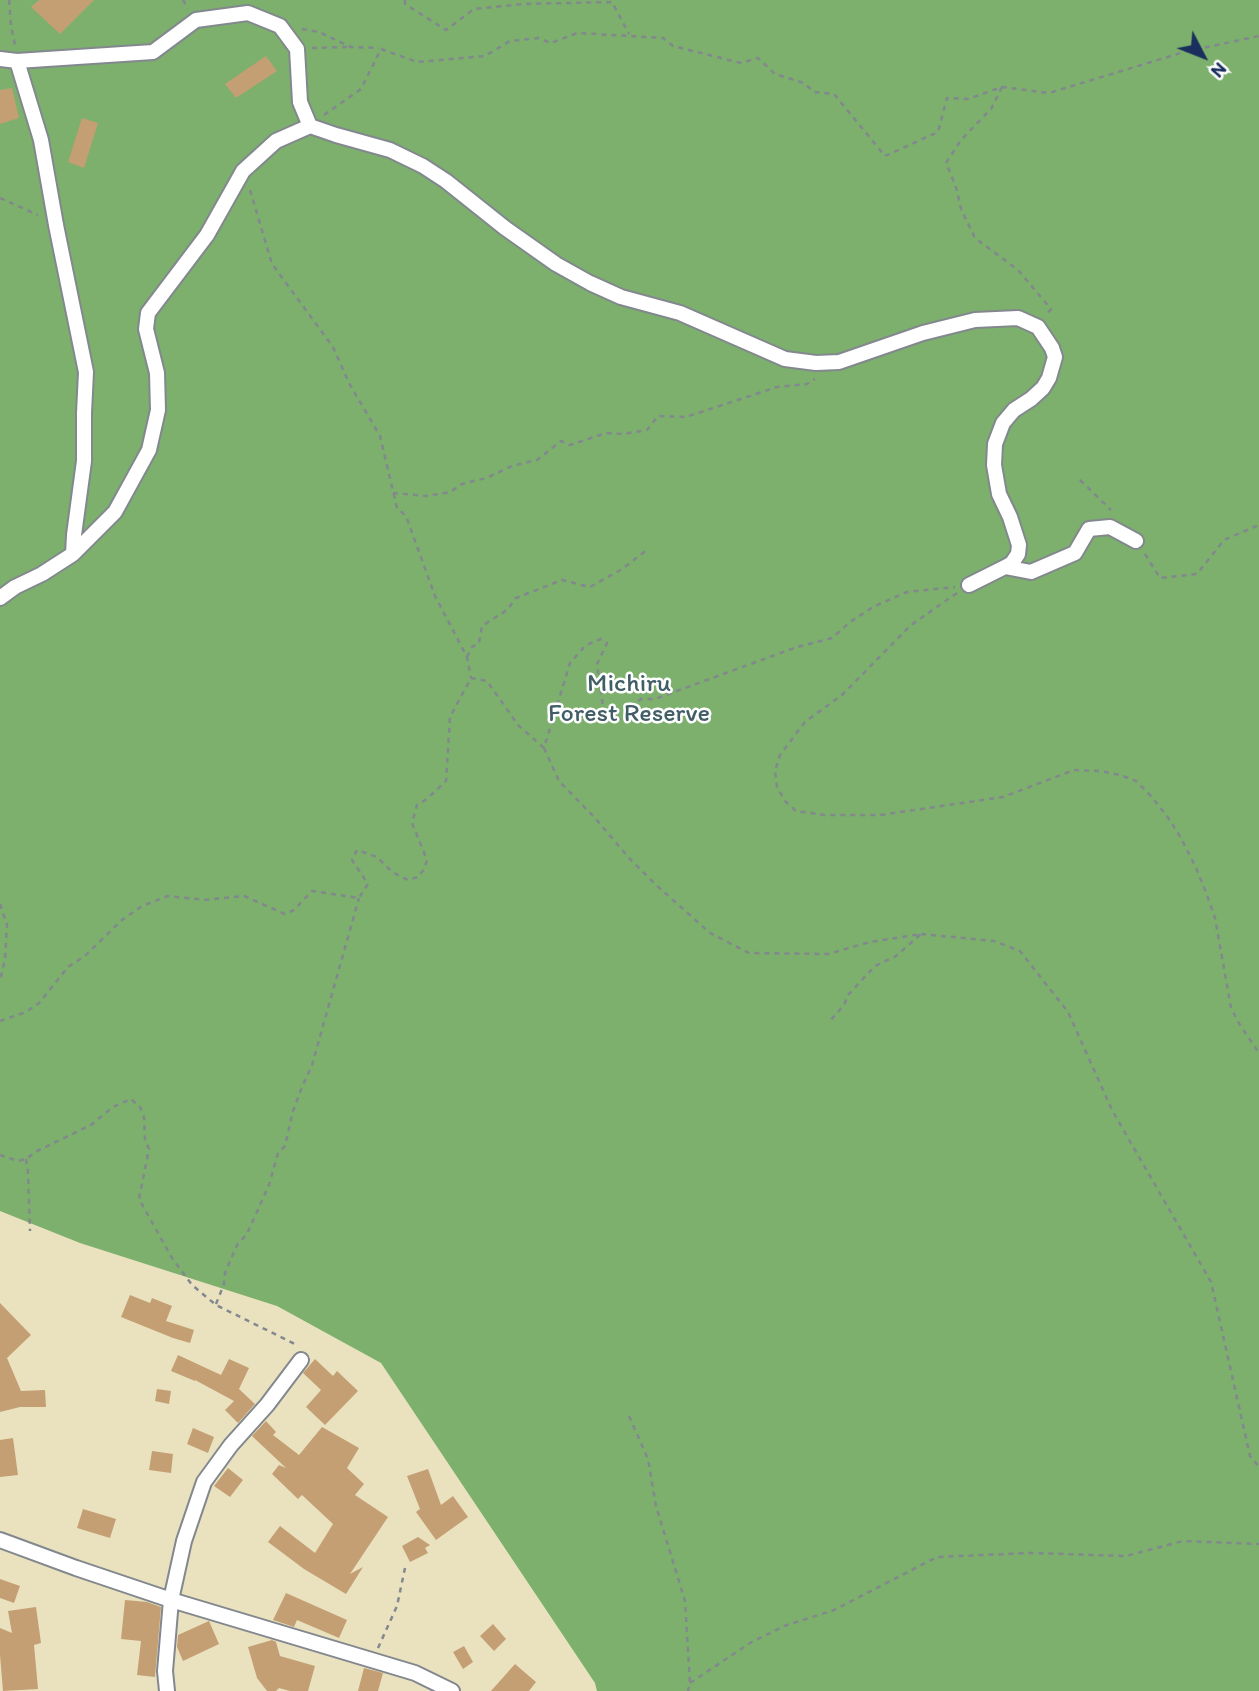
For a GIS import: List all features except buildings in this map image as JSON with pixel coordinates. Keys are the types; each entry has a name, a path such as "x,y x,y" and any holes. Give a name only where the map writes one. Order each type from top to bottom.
{"street":[{"path":"0,59 17,61 153,52 196,20 248,13 280,26 297,49 300,102 310,126"},
{"path":"17,61 41,140 86,372 84,461 73,554"},
{"path":"0,598 73,554 115,512 149,450 158,411 158,373 146,329 148,313 207,235 243,171 276,141 310,126 390,149 423,166 446,180 505,228 590,284 621,297 680,313 785,359 816,363 839,362 923,333 975,320 1018,318 1038,327 1055,357 1049,378 1043,388 1003,423 995,444 993,465 999,494 1019,545 1018,554 1006,567 969,585"},
{"path":"1006,567 1031,572 1075,553 1089,529 1110,527 1136,541"},
{"path":"167,1691 165,1671 171,1600 184,1541 204,1482 301,1360"},
{"path":"0,1542 171,1600 415,1673 452,1691"}],"path":[{"path":"9,0 17,61"},
{"path":"405,0 405,5 446,30 474,9 523,4 612,2 630,36"},
{"path":"280,26 318,32 351,47"},
{"path":"297,49 381,48 417,62 485,56 510,41 538,38 551,43 577,33 663,38 673,46 741,63 758,58 775,74 804,83 814,92 834,94 885,156 938,132 947,98 968,99 1002,87 1049,93 1184,52 1259,36"},
{"path":"310,126 361,89 381,48"},
{"path":"1002,87 991,109 961,140 946,163 961,209 975,238 1018,270 1051,309 1038,327"},
{"path":"216,1304 237,1245 247,1234 269,1185 278,1153 285,1146 293,1111 312,1065 359,898 368,884 352,860 357,850 377,857 392,872 408,880 418,877 424,869 426,855 412,823 417,805 446,781 450,717 471,678 467,657 435,596 405,516 397,509 380,436 349,383 333,347 272,264 243,171"},
{"path":"0,198 56,225"},
{"path":"393,493 427,496 450,492 462,484 537,460 561,441 570,446 606,433 623,434 647,430 657,416 686,417 777,387 807,384 817,377"},
{"path":"1080,480 1117,517"},
{"path":"1136,541 1160,579 1197,574 1224,540 1259,525"},
{"path":"467,657 472,647 479,643 482,626 507,610 516,598 562,580 590,587 622,569 647,550"},
{"path":"544,748 570,663 586,645 601,639 607,643 597,664 604,714 611,721 621,719 631,706 641,699 655,699 797,647 832,639 850,622 873,607 907,592 969,585"},
{"path":"969,585 911,625 842,695 805,722 780,755 775,771 777,787 785,801 796,811 824,815 880,816 1003,797 1074,770 1100,771 1136,782 1150,794 1167,816 1196,868 1215,918 1231,1008 1259,1053"},
{"path":"471,678 487,681 519,725 544,748 559,781 655,884 710,933 749,953 828,954 870,942 921,934 994,941 1020,951 1068,1012 1112,1110 1211,1282 1250,1456 1259,1468"},
{"path":"0,1021 26,1012 39,1003 68,967 85,956 122,920 142,906 168,896 205,900 244,896 285,914 293,910 312,891 359,898"},
{"path":"0,904 7,925 5,959 0,981"},
{"path":"829,1023 844,1005 848,995 875,966 896,956 921,934"},
{"path":"0,1155 7,1159 26,1160 37,1151 91,1125 113,1107 131,1099 140,1107 144,1117 145,1140 149,1149 139,1199 172,1258 192,1284 216,1304 295,1344 301,1360"},
{"path":"26,1160 30,1231"},
{"path":"629,1416 648,1459 656,1506 685,1601 690,1683 688,1691"},
{"path":"690,1683 750,1643 784,1626 834,1610 937,1557 1031,1553 1126,1556 1183,1541 1259,1544"},
{"path":"373,1660 397,1606 405,1568"}],"green space":[{"name":"Michiru Forest Reserve","path":"0,0 1259,0 1259,1691 597,1691 595,1683 381,1363 277,1306 80,1243 0,1211"}]}
